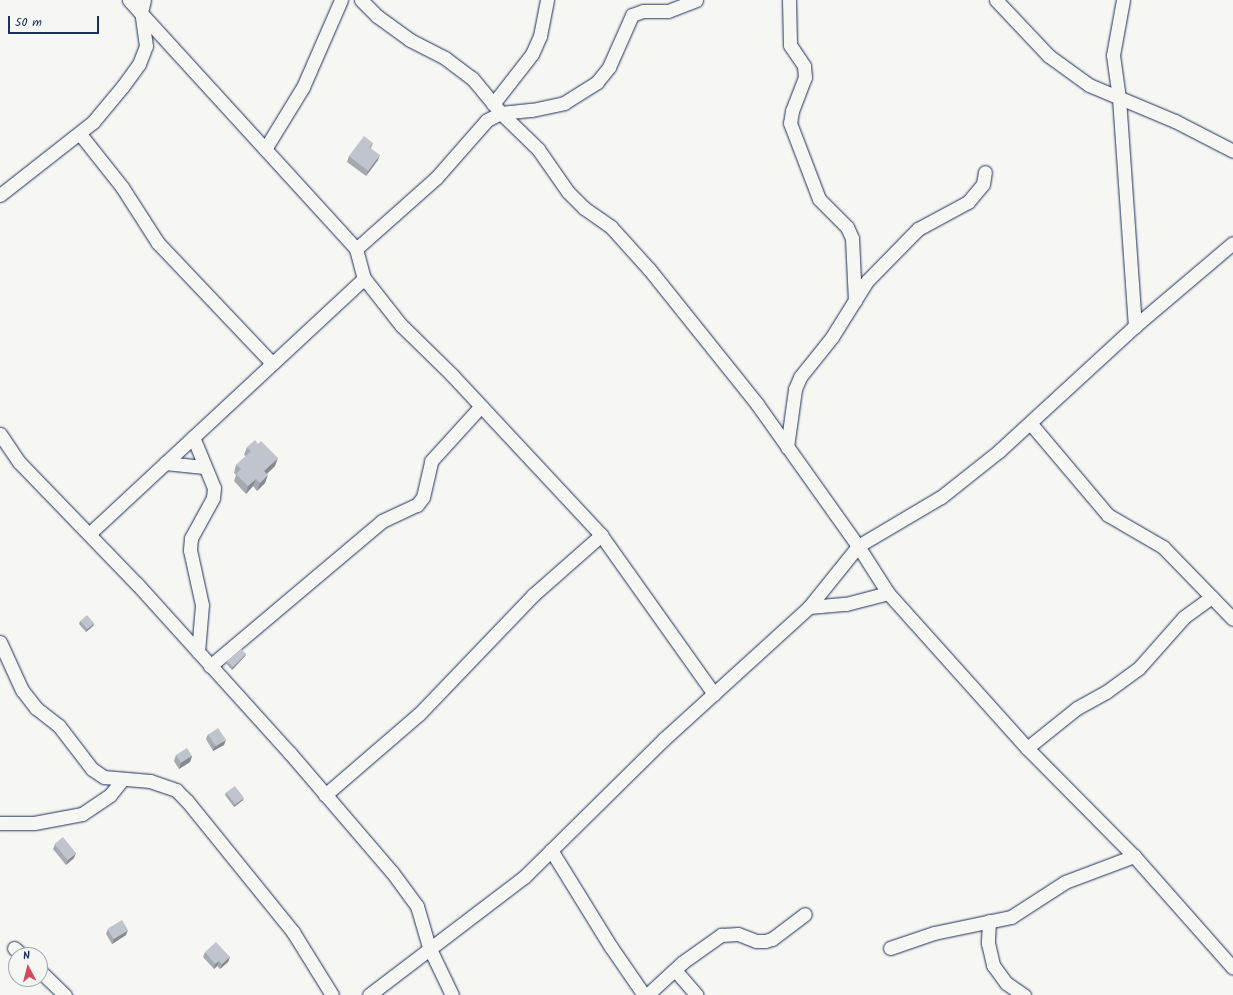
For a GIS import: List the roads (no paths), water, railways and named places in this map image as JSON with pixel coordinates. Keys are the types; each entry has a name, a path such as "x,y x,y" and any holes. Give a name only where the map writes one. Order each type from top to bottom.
{"street":[{"path":"130,0 142,6 265,149 356,249 364,278 401,325 481,406 601,535 714,694"},
{"path":"265,149 303,87 341,0"},
{"path":"361,0 377,16 410,40 445,58 472,78 497,108 538,149 568,192 584,208 611,227 649,269 695,324 787,447 858,546 888,593 1027,748 1134,856 1233,968"},
{"path":"356,249 436,178 497,108 532,54 540,36 547,0"},
{"path":"497,108 532,110 564,103 597,82 609,67 632,15 643,11 668,11 696,0"},
{"path":"789,0 790,45 804,66 805,77 792,111 790,123 819,199 847,227 852,238 855,301"},
{"path":"996,0 1049,56 1088,85 1175,121 1233,151"},
{"path":"1123,0 1113,55 1119,98 1135,326"},
{"path":"0,195 30,169 80,134 107,108 139,64 146,46 142,6"},
{"path":"80,134 122,187 158,243 272,363"},
{"path":"787,447 795,389 800,377 855,301 867,281 918,229 968,202 983,184 985,172"},
{"path":"369,995 429,947 524,877 664,739 809,606 858,546 941,497 1031,424 1135,326 1233,243"},
{"path":"90,533 364,278"},
{"path":"210,666 372,530 396,513 417,505 423,497 431,461 481,406"},
{"path":"1031,424 1108,515 1163,547 1233,619"},
{"path":"0,434 19,462 90,533 289,752 392,872 417,906 429,947 452,995"},
{"path":"193,437 204,467 214,488 213,498 197,523 191,538 190,550 202,605 198,652"},
{"path":"165,463 204,467"},
{"path":"325,795 419,714 532,595 601,535"},
{"path":"809,606 846,604 888,593"},
{"path":"1027,748 1077,708 1106,692 1138,669 1184,617 1212,597"},
{"path":"0,642 22,690 36,708 59,726 92,769 104,777 150,782 176,790 293,932 332,995"},
{"path":"0,823 34,823 82,814 110,794 122,780"},
{"path":"551,850 610,946 645,995 674,970 721,935 738,934 765,941 772,939 806,914"},
{"path":"890,948 934,933 1011,917 1065,882 1134,856"},
{"path":"989,921 988,943 993,965 1006,983 1024,995"},
{"path":"674,970 697,995"},
{"path":"48,979 65,995"}]}
